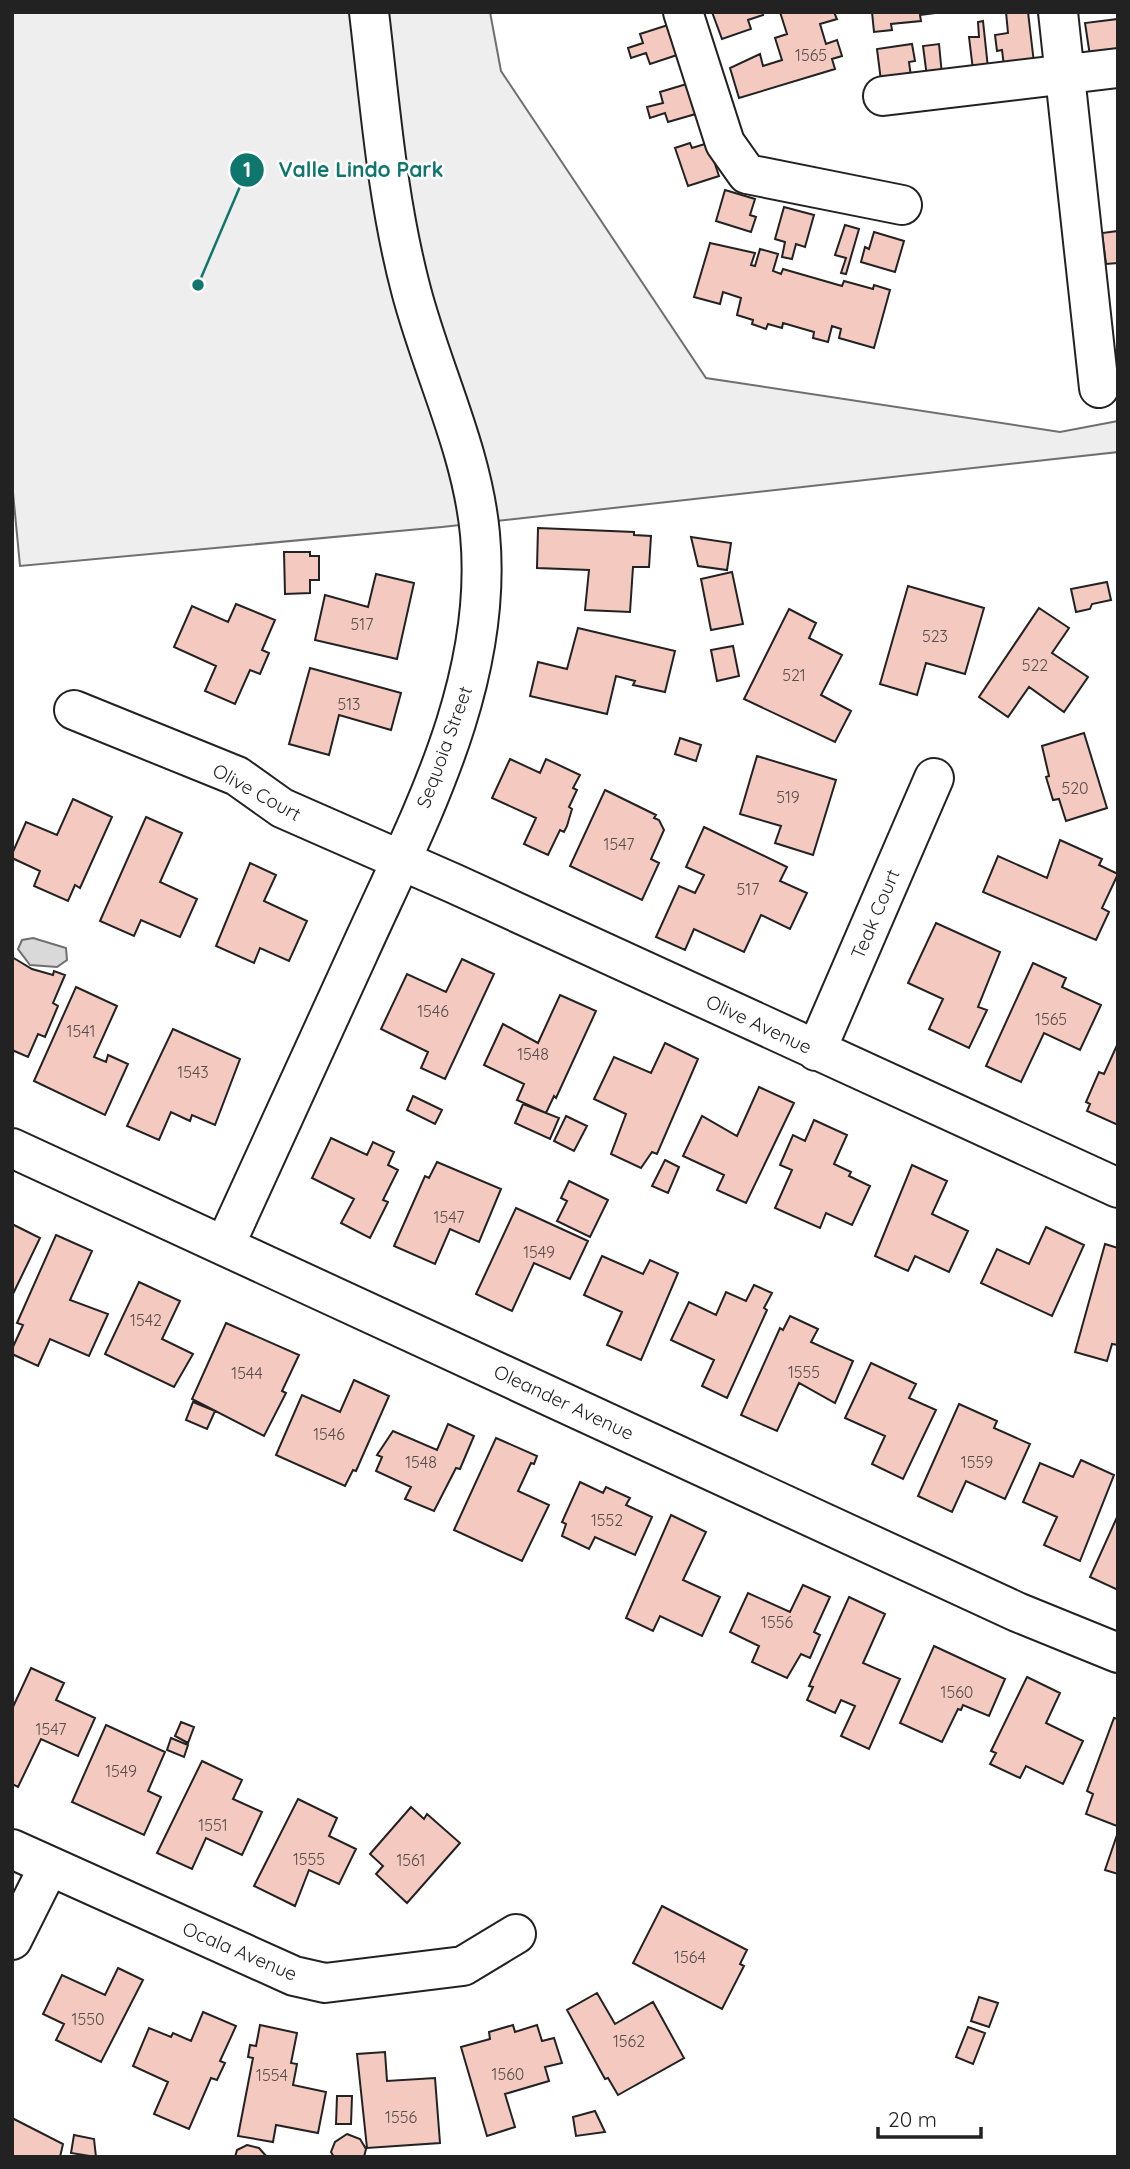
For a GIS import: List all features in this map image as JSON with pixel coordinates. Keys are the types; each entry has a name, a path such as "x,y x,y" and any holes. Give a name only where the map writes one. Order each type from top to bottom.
{"street":[{"name":"Sequoia Street","path":"225,1245 401,859 464,704 481,613 482,579 475,492 408,276 390,185 369,12"},
{"path":"683,12 725,143 747,174 902,205"},
{"path":"1058,12 1099,388"},
{"path":"883,96 1118,68"},
{"name":"Olive Court","path":"74,710 236,776 282,808 401,859"},
{"name":"Teak Court","path":"816,1051 934,778"},
{"name":"Olive Avenue","path":"401,859 1118,1188"},
{"name":"Oleander Avenue","path":"12,1148 1017,1612 1118,1653"},
{"name":"Ocala Avenue","path":"12,1849 294,1976 325,1983 463,1966 516,1934"},
{"path":"12,1940 49,1866"}],"shaded area":[{"path":"12,12 490,12 501,71 706,378 1060,432 1118,421 1118,452 442,527 20,566 12,482"},
{"path":"33,938 66,948 67,960 57,967 30,965 18,949 22,940"}],"building":[{"path":"712,12 762,12 763,15 748,20 751,29 722,39"},
{"path":"780,12 834,12 837,19 820,24 826,44 837,40 842,56 832,59 835,69 739,98 730,68 760,54 763,66 782,60 775,38 787,34"},
{"path":"872,12 943,12 920,15 921,21 891,24 892,30 874,32"},
{"path":"1006,12 1028,12 1034,63 1004,66 1002,50 997,51 995,35 1008,33"},
{"path":"1118,19 1118,52 1090,56 1085,23"},
{"path":"983,21 988,68 973,70 969,37 979,37 978,22"},
{"path":"671,24 680,54 650,64 646,53 631,58 628,48 643,43 640,34"},
{"path":"912,44 915,61 909,62 911,77 881,81 877,49"},
{"path":"939,44 942,75 927,77 923,46"},
{"path":"690,83 699,113 668,122 665,113 650,118 647,107 663,103 660,92"},
{"path":"690,143 692,148 708,143 719,176 688,186 675,148"},
{"path":"725,190 755,199 750,215 756,217 751,232 716,221"},
{"path":"784,207 814,215 805,247 796,244 792,259 782,257 785,242 775,239"},
{"path":"845,225 859,229 846,274 841,273 846,258 835,255"},
{"path":"1118,231 1118,263 1106,264 1102,233"},
{"path":"874,232 904,241 895,272 861,262 865,247 869,249"},
{"path":"710,243 755,253 751,265 755,266 760,249 778,254 773,271 781,274 783,269 842,286 844,281 873,289 874,285 890,290 874,348 839,338 841,329 832,326 828,342 813,338 814,332 783,323 782,328 768,324 766,329 752,324 753,320 737,315 741,298 723,292 720,304 694,297"},
{"path":"538,528 634,532 634,535 651,536 649,567 633,567 630,612 585,610 589,570 537,568"},
{"path":"691,537 731,543 727,570 698,566"},
{"path":"284,552 310,552 310,556 319,556 319,580 310,580 310,593 285,594"},
{"path":"732,572 743,624 711,630 701,579"},
{"path":"376,574 414,583 397,659 315,640 325,595 368,607"},
{"path":"1107,582 1111,600 1092,604 1090,609 1076,612 1071,589"},
{"path":"908,586 984,608 965,674 926,663 917,695 880,684"},
{"path":"236,604 275,620 262,650 269,653 260,674 250,670 235,704 205,691 216,666 174,647 192,606 228,622"},
{"path":"1039,608 1069,628 1052,653 1088,677 1064,712 1029,687 1008,717 979,697"},
{"path":"789,609 816,623 809,638 842,655 821,695 851,711 835,742 744,699"},
{"path":"578,628 675,651 665,692 633,685 635,681 616,676 607,714 530,696 538,662 567,669"},
{"path":"733,646 739,676 717,681 711,650"},
{"path":"310,668 401,693 391,730 339,715 329,755 289,744"},
{"path":"1084,733 1107,808 1066,821 1059,799 1053,800 1046,777 1049,776 1042,746"},
{"path":"680,738 701,745 696,761 675,754"},
{"path":"757,756 836,780 813,855 775,843 781,826 740,814"},
{"path":"510,759 540,773 546,759 580,775 573,788 577,790 569,807 572,809 567,826 564,832 560,830 548,855 524,844 536,818 492,798"},
{"path":"605,790 656,815 654,818 659,820 664,830 651,859 659,863 642,900 570,866"},
{"path":"73,799 112,817 80,888 75,885 68,901 34,886 40,871 12,858 12,854 26,822 57,835"},
{"path":"146,817 182,833 160,882 197,899 180,937 141,920 134,936 100,921"},
{"path":"704,827 787,867 780,881 807,893 790,929 761,915 744,952 694,929 685,950 656,937 679,886 695,893 704,875 686,867"},
{"path":"1060,840 1102,859 1099,865 1118,874 1102,908 1109,912 1096,940 983,892 998,856 1047,878"},
{"path":"250,863 276,875 264,901 307,921 289,961 260,948 254,963 216,946"},
{"path":"936,923 1000,952 978,1007 987,1010 969,1048 929,1029 943,999 908,983"},
{"path":"12,957 32,969 53,975 54,971 65,975 53,1003 58,1006 45,1037 38,1034 28,1057 12,1050"},
{"path":"462,959 494,974 445,1079 421,1068 428,1052 381,1029 407,974 446,992"},
{"path":"1033,963 1066,978 1062,987 1101,1005 1080,1050 1044,1033 1021,1082 986,1066"},
{"path":"76,987 117,1006 94,1057 106,1062 108,1055 128,1064 105,1115 34,1081"},
{"path":"560,995 596,1011 556,1098 554,1096 546,1113 517,1100 524,1084 484,1065 503,1024 538,1043"},
{"path":"173,1029 240,1059 215,1125 192,1115 190,1121 171,1112 159,1140 127,1126"},
{"path":"665,1043 698,1059 657,1154 652,1152 641,1168 611,1154 626,1114 594,1099 614,1057 651,1073"},
{"path":"1118,1043 1118,1125 1087,1111 1090,1104 1086,1102 1099,1072 1104,1074"},
{"path":"759,1087 794,1103 746,1203 717,1190 724,1175 683,1156 702,1116 737,1136"},
{"path":"413,1096 442,1110 435,1124 407,1110"},
{"path":"523,1104 559,1118 550,1139 515,1123"},
{"path":"566,1116 587,1126 574,1151 554,1141"},
{"path":"814,1120 847,1135 834,1164 851,1172 849,1176 870,1186 852,1225 826,1213 820,1228 775,1208 792,1170 780,1165 793,1135 805,1141"},
{"path":"331,1138 367,1155 373,1142 394,1152 388,1165 398,1170 383,1200 388,1202 370,1238 341,1223 354,1199 312,1178"},
{"path":"665,1160 679,1167 668,1193 652,1186"},
{"path":"437,1162 501,1189 479,1242 450,1229 435,1264 394,1246 425,1176 429,1178"},
{"path":"912,1165 947,1181 932,1214 968,1231 949,1272 915,1256 908,1271 875,1256"},
{"path":"569,1181 608,1200 590,1237 557,1221 567,1201 561,1198"},
{"path":"516,1208 588,1241 570,1279 534,1263 512,1311 476,1294"},
{"path":"12,1224 40,1238 12,1296"},
{"path":"1046,1227 1084,1245 1052,1316 981,1283 997,1249 1029,1264"},
{"path":"56,1235 92,1251 70,1300 108,1314 89,1356 50,1339 38,1366 12,1354 12,1349 23,1325 17,1323"},
{"path":"1105,1244 1118,1248 1118,1345 1112,1344 1107,1361 1075,1352"},
{"path":"602,1256 643,1274 650,1260 678,1273 641,1360 607,1345 622,1312 584,1295"},
{"path":"139,1282 180,1301 162,1339 193,1354 174,1387 105,1354"},
{"path":"754,1285 772,1293 764,1308 767,1310 727,1398 702,1386 714,1360 671,1340 689,1302 716,1315 726,1292 746,1301"},
{"path":"790,1316 818,1329 811,1342 853,1361 835,1403 799,1383 777,1431 741,1415 780,1328 783,1330"},
{"path":"226,1323 299,1355 282,1391 286,1393 264,1436 192,1399"},
{"path":"871,1363 916,1384 909,1398 936,1410 903,1479 872,1464 885,1436 845,1418"},
{"path":"354,1380 389,1396 356,1471 353,1470 345,1486 276,1455 302,1395 340,1412"},
{"path":"193,1402 215,1411 207,1429 186,1420"},
{"path":"959,1404 997,1421 994,1428 1030,1444 1005,1499 966,1481 952,1512 918,1496"},
{"path":"448,1424 474,1436 460,1469 456,1468 434,1511 405,1499 411,1487 376,1471 382,1457 377,1455 393,1431 437,1450"},
{"path":"496,1438 537,1456 518,1491 549,1505 522,1561 454,1530"},
{"path":"1081,1460 1114,1475 1080,1561 1044,1545 1057,1517 1023,1502 1040,1463 1073,1477"},
{"path":"580,1482 603,1493 606,1487 630,1498 626,1505 652,1517 635,1555 595,1537 589,1549 562,1536 566,1524 562,1522"},
{"path":"671,1515 706,1532 683,1580 720,1597 702,1636 660,1616 653,1631 626,1618"},
{"path":"1118,1515 1118,1590 1090,1577"},
{"path":"803,1585 830,1597 814,1632 820,1635 810,1658 801,1654 787,1678 752,1662 759,1646 730,1632 748,1593 790,1612"},
{"path":"849,1597 885,1614 863,1663 900,1679 869,1749 841,1736 855,1706 841,1700 835,1713 807,1700 813,1687 809,1686"},
{"path":"934,1646 1005,1679 989,1716 963,1705 961,1710 958,1709 942,1742 900,1723"},
{"path":"31,1668 64,1683 56,1700 95,1718 78,1756 41,1739 18,1787 12,1784 12,1709"},
{"path":"1027,1677 1060,1693 1046,1723 1083,1741 1063,1784 1026,1766 1020,1778 990,1764 996,1753 991,1751"},
{"path":"1114,1718 1118,1719 1117,1826 1086,1814 1093,1794 1087,1791"},
{"path":"181,1722 194,1727 188,1743 175,1736"},
{"path":"106,1725 165,1752 148,1791 161,1797 144,1835 72,1802"},
{"path":"171,1738 188,1745 184,1757 167,1750"},
{"path":"202,1761 242,1780 233,1799 262,1812 242,1855 206,1838 192,1869 157,1853"},
{"path":"298,1799 337,1818 329,1836 356,1849 339,1884 309,1870 295,1906 254,1886"},
{"path":"411,1807 424,1819 427,1814 460,1843 407,1903 376,1874 383,1866 370,1854"},
{"path":"1118,1832 1118,1874 1105,1870"},
{"path":"662,1906 747,1950 740,1964 744,1966 722,2009 633,1963"},
{"path":"118,1968 143,1980 101,2062 56,2040 64,2024 43,2014 62,1975 105,1995"},
{"path":"597,1993 615,2024 653,2002 684,2058 618,2095 608,2078 605,2079 567,2010"},
{"path":"979,1997 998,2003 989,2027 971,2021"},
{"path":"203,2012 236,2026 220,2061 225,2063 217,2080 211,2078 189,2129 154,2114 168,2082 133,2066 149,2028 171,2037 173,2033 191,2041"},
{"path":"260,2025 297,2033 291,2063 297,2064 293,2085 326,2092 318,2133 276,2125 273,2142 238,2136 253,2058 248,2057 250,2045 256,2046"},
{"path":"513,2025 515,2032 537,2025 542,2041 554,2038 562,2063 545,2067 549,2081 505,2094 515,2127 487,2136 461,2047 490,2039 489,2032"},
{"path":"968,2027 985,2033 973,2064 956,2057"},
{"path":"385,2052 387,2081 435,2078 440,2143 367,2148 357,2054"},
{"path":"337,2096 352,2096 351,2124 336,2124"},
{"path":"595,2111 605,2132 576,2136 573,2117"},
{"path":"12,2118 63,2144 60,2157 12,2157"},
{"path":"347,2134 360,2139 366,2149 364,2157 334,2157 331,2152 335,2142"},
{"path":"74,2135 94,2139 96,2157 71,2153"},
{"path":"247,2145 259,2148 267,2157 235,2157 237,2150"}],"place":[{"name":"Valle Lindo Park","path":"198,285"}]}
